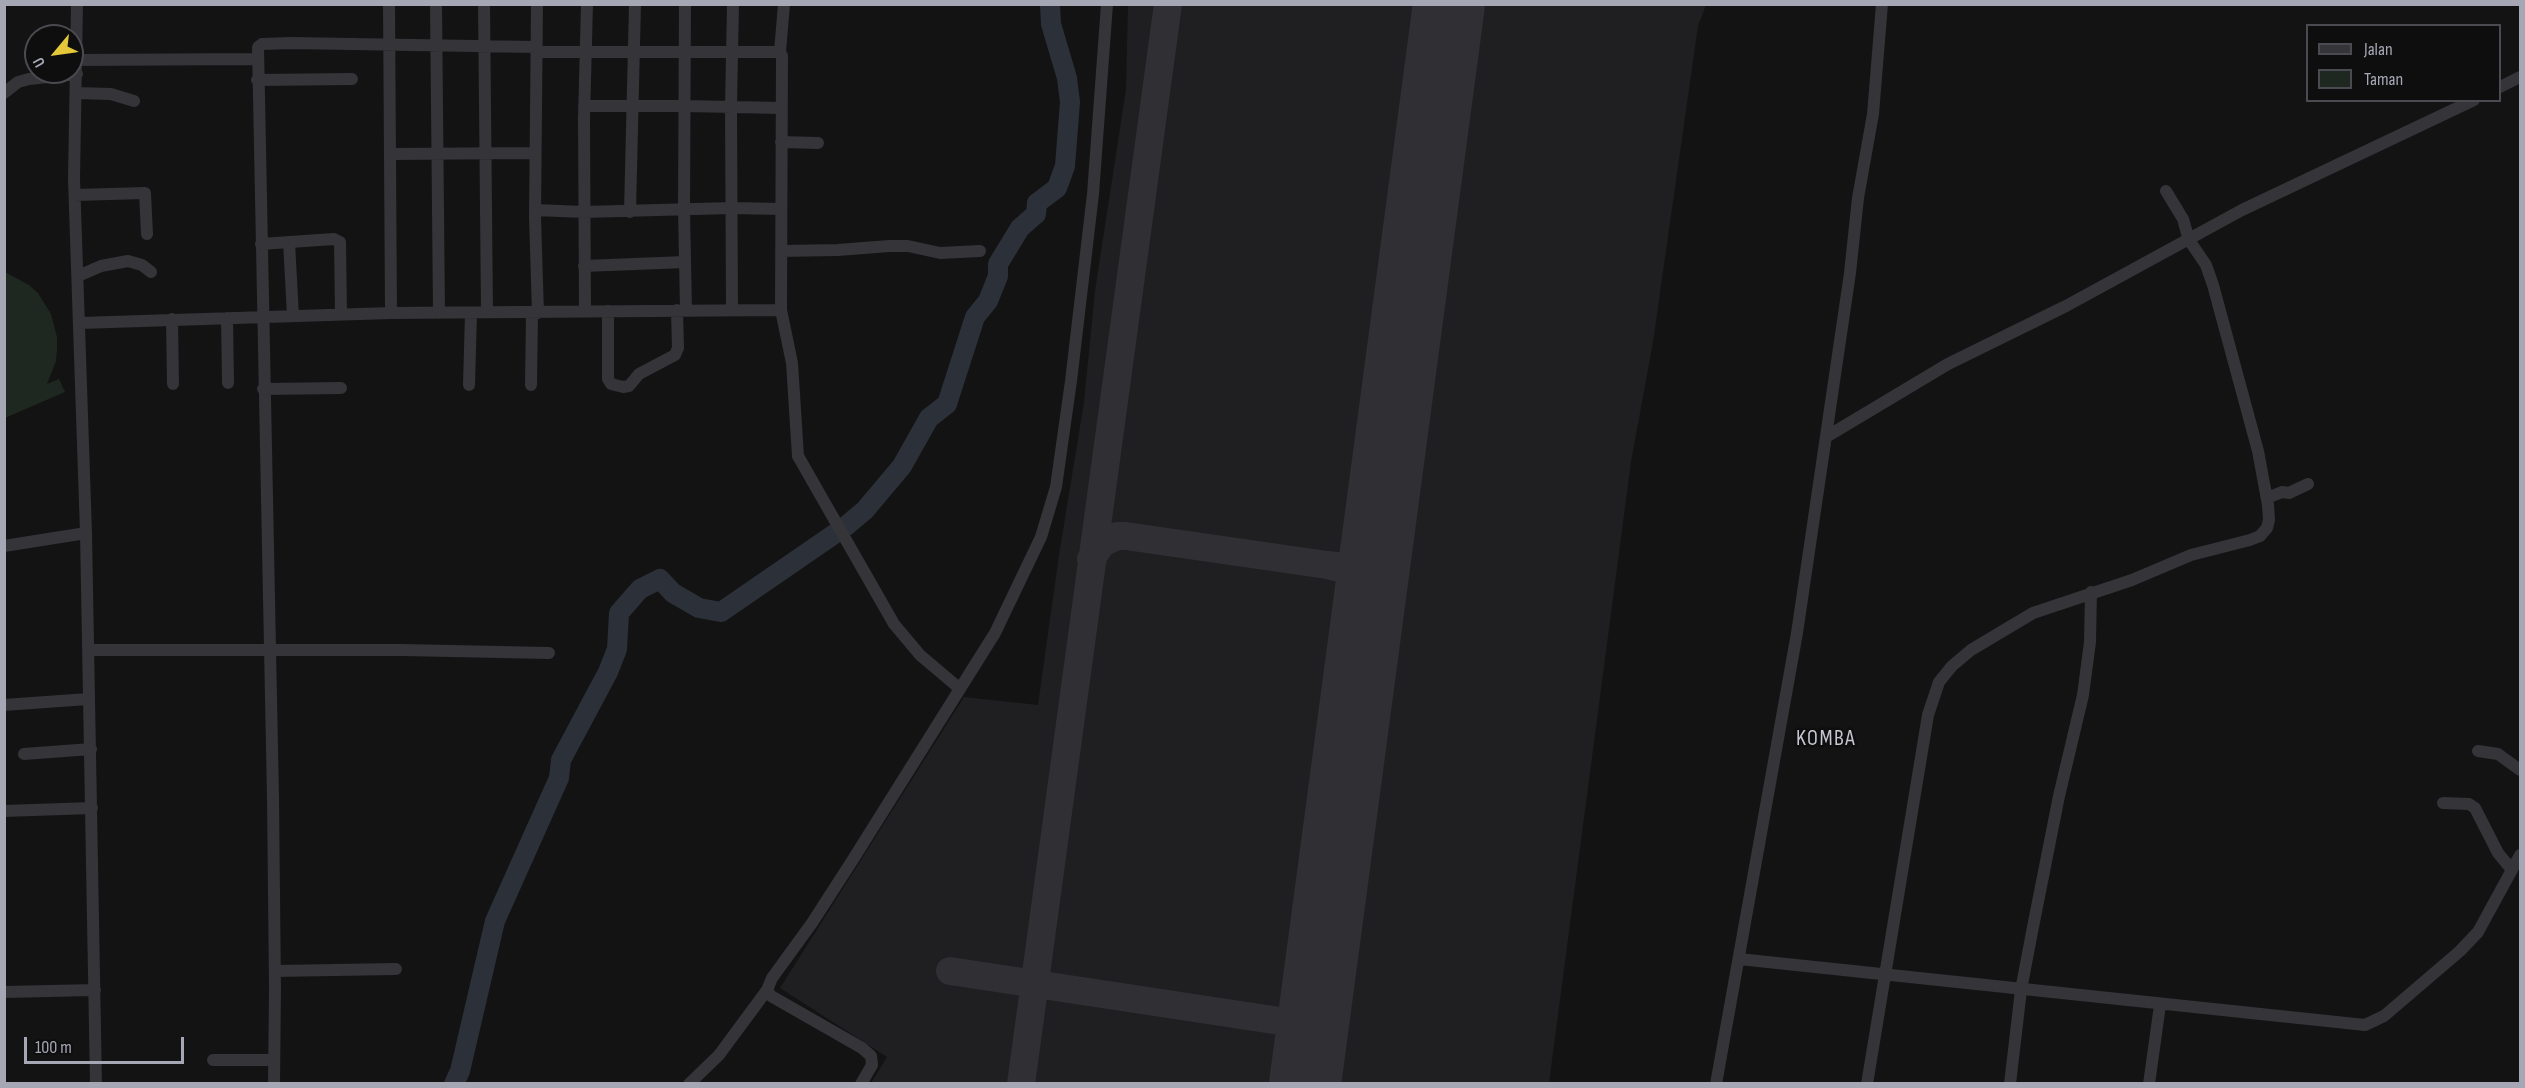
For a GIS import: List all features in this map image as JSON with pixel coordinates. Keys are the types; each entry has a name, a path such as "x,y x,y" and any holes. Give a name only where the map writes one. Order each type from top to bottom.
{"street":[{"path":"77,4 77,24"},
{"path":"389,4 391,313"},
{"path":"436,4 439,313"},
{"path":"484,4 487,312"},
{"path":"531,385 535,313 534,153 537,4"},
{"path":"585,311 584,106 587,4"},
{"path":"630,212 635,4"},
{"path":"608,311 608,379 611,384 629,386 639,374 675,355 678,348 686,262 685,4"},
{"path":"732,309 731,52 733,4"},
{"path":"784,4 780,52 782,56 781,310 792,363 798,456 894,624 920,655 959,687"},
{"path":"689,1083 719,1055 767,990 772,978 812,923 995,633 1041,537 1056,487 1093,194 1107,4"},
{"path":"1716,1083 1797,633 1850,273 1858,198 1872,114 1882,4"},
{"path":"274,1083 275,971 258,47 262,44 389,44 585,51 780,52"},
{"path":"84,60 257,59"},
{"path":"2501,86 2520,77"},
{"path":"257,80 352,79"},
{"path":"4,93 18,82 24,80"},
{"path":"77,84 75,195 86,533 96,1083"},
{"path":"77,93 111,94 134,100"},
{"path":"1826,437 1948,364 2189,240 2242,210 2470,102"},
{"path":"584,106 781,108"},
{"path":"781,142 818,143"},
{"path":"391,154 534,153"},
{"path":"1867,1083 1928,715 1938,682 1971,650 2033,613 2132,580 2191,555 2260,536 2269,520 2258,451 2213,285 2206,265 2189,240 2183,219 2166,191"},
{"path":"75,195 145,193 147,196 147,234"},
{"path":"535,210 630,212 732,208 781,209"},
{"path":"261,244 334,239 340,242 341,314"},
{"path":"290,242 293,316"},
{"path":"781,251 889,246 908,246 940,253 980,251"},
{"path":"78,276 101,266 128,261 142,265 151,272"},
{"path":"584,266 686,262"},
{"path":"80,322 391,313 781,310"},
{"path":"469,385 471,313"},
{"path":"227,318 228,383"},
{"path":"172,319 173,384"},
{"path":"263,389 340,388"},
{"path":"2267,498 2282,492 2289,493 2308,484"},
{"path":"4,546 86,533"},
{"path":"2010,1083 2022,990 2059,796 2082,695 2090,642 2091,592"},
{"path":"88,650 549,652"},
{"path":"4,705 88,699"},
{"path":"24,754 91,749"},
{"path":"2478,751 2498,754 2520,770"},
{"path":"2443,803 2469,804 2475,808 2498,853 2512,870"},
{"path":"4,811 92,808"},
{"path":"1739,959 2351,1025 2369,1024 2384,1016 2478,932 2520,855"},
{"path":"275,971 396,969"},
{"path":"4,992 95,990"},
{"path":"767,990 771,996 862,1048 871,1056 872,1065 861,1083"},
{"path":"2148,1083 2160,1005"},
{"path":"213,1060 274,1060"}],"shaded area":[{"path":"1128,5 1706,5 1698,26 1653,342 1631,462 1549,1083 871,1083 887,1057 780,988 964,697 1038,705 1084,402 1095,291 1126,89"}],"green space":[{"path":"5,272 29,285 38,293 51,314 57,337 57,349 56,361 47,384 59,379 65,392 5,418"}],"waterway":[{"path":"454,1084 460,1071 495,921 559,778 561,760 608,672 617,649 619,613 640,589 660,579 673,593 699,608 721,612 846,526 865,510 902,466 929,418 947,404 975,317 988,301 998,276 998,264 1020,228 1036,214 1037,203 1057,188 1065,166 1070,102 1067,78 1051,24 1050,4"}],"taxiway":[{"path":"1021,1084 1168,4"},
{"path":"1364,647 1366,607 1364,590 1353,574 1345,569 1327,565 1346,567 1359,562 1374,543 1381,520"},
{"path":"1091,559 1102,543 1117,536 1126,536 1327,565"},
{"path":"950,971 1313,1026"}],"runway":[{"path":"1305,1084 1449,4"}],"district":[{"name":"KOMBA","path":"1826,739"}]}
